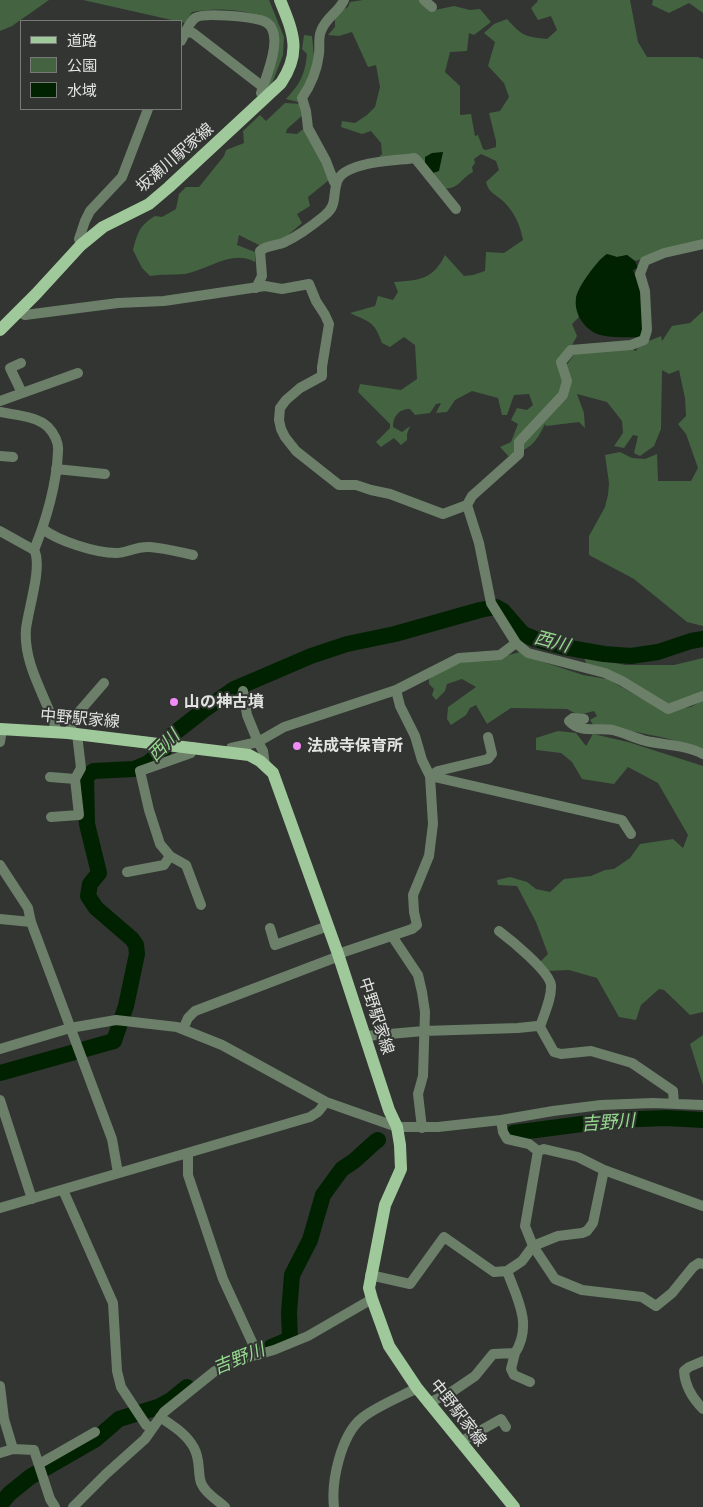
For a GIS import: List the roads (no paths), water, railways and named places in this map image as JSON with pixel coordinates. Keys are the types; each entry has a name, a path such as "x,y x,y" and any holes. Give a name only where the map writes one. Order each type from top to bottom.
{"main road":[{"name":"坂瀬川駅家線","path":"0,330 81,245 103,227 149,204 265,92 281,83 289,70 293,54 293,33 280,0"},
{"name":"中野駅家線","path":"1,729 67,733 249,755 272,773 338,954 389,1110 397,1127 401,1169 385,1205 370,1276 369,1288 372,1300 389,1346 417,1388 514,1507"}],"street":[{"path":"336,183 308,128 302,98 312,82 318,60 322,28 330,15 341,6 344,0"},
{"path":"208,14 260,20 269,24 273,30 274,43 265,92 193,33 184,36 194,18 199,15 208,14"},
{"path":"81,245 79,240 85,221 90,211 122,177 148,110"},
{"path":"256,288 262,276 260,251 263,248 284,242 324,216 333,207 336,183 340,176 359,165 415,158 456,209"},
{"path":"19,312 25,315 118,303 164,301 265,286 282,289 309,284 329,324 322,376 300,388 280,408 278,420 285,437 296,450 339,484 356,485 390,494 444,514 467,505 472,496 519,454 520,442 563,395 567,381 561,362 571,350 631,345 644,340 647,320 645,291 640,274 645,261 664,253 703,244"},
{"path":"21,363 10,368 22,392"},
{"path":"0,401 78,373"},
{"path":"0,412 25,416 48,426 56,438 58,450 56,469 43,528 34,550"},
{"path":"0,456 13,457"},
{"path":"56,469 105,474"},
{"path":"467,505 479,543 491,603 516,643 528,653 605,673 622,680 668,709 703,696"},
{"path":"43,528 51,535 103,552 118,553 134,547 150,547 193,555"},
{"path":"0,531 34,550 37,554 37,570 26,630 28,652 67,733 81,768 75,779 79,815 51,817"},
{"path":"230,752 231,748 258,742 284,727 396,690 460,658 500,655 516,643"},
{"path":"67,733 78,713 104,683"},
{"path":"183,1029 188,1018 195,1011 334,958 338,954 412,929 417,925 413,895 429,856 433,824 430,776 422,760 415,736 400,706 396,690"},
{"path":"243,691 247,715 263,751 265,766"},
{"path":"584,719 573,718 569,721 573,726 582,729 613,730 646,741 680,747 703,754"},
{"path":"0,742 1,729"},
{"path":"430,776 438,771 488,759 492,754 488,737"},
{"path":"193,747 191,753 140,771 149,810 160,844 170,856 186,865 201,905"},
{"path":"430,776 622,820 631,834"},
{"path":"50,777 75,779"},
{"path":"127,872 164,865 170,856"},
{"path":"0,865 28,908 31,922 112,1139 118,1173"},
{"path":"0,919 31,922"},
{"path":"270,928 276,945 328,926"},
{"path":"500,930 516,944 551,983 550,995 540,1027 554,1052 561,1054 591,1051 632,1063 674,1091 674,1104"},
{"path":"392,936 418,975 422,992 425,1012 422,1076 418,1094 422,1128"},
{"path":"0,1049 70,1028 116,1020 183,1029 222,1045 326,1102 397,1127 422,1128 501,1120 601,1105 703,1105"},
{"path":"366,1036 424,1030 540,1027"},
{"path":"0,1100 32,1199"},
{"path":"0,1208 310,1118 326,1102"},
{"path":"501,1120 503,1132 507,1138 529,1144 538,1151"},
{"path":"538,1151 544,1149 578,1157 604,1170 703,1206"},
{"path":"538,1151 525,1226 533,1246 555,1279 582,1290 642,1297 656,1306 672,1293 693,1268 699,1263 703,1264"},
{"path":"188,1153 188,1175 224,1279 257,1352"},
{"path":"370,1276 410,1284 444,1237 494,1272 507,1271 522,1261 533,1246 558,1236 587,1231 593,1223 604,1170"},
{"path":"63,1190 113,1303 117,1372 121,1387 146,1425 152,1428"},
{"path":"507,1271 522,1310 524,1327 521,1344 515,1353 511,1369 514,1375 530,1382"},
{"path":"73,1507 145,1439 160,1416 215,1371 257,1352 274,1350 308,1336 372,1300"},
{"path":"428,1403 450,1393 475,1376 493,1354 515,1353"},
{"path":"703,1361 684,1371 692,1398 703,1409"},
{"path":"0,1386 4,1419 13,1449"},
{"path":"334,1507 332,1486 343,1447 351,1430 363,1417 417,1388"},
{"path":"160,1416 184,1434 193,1446 199,1458 200,1480 205,1490 226,1507"},
{"path":"460,1442 501,1419 506,1427"},
{"path":"39,1464 95,1432"},
{"path":"0,1454 13,1449 34,1450 50,1499 55,1507"}],"water":[{"path":"443,152 439,171 433,173 425,164 425,157 432,153"},
{"path":"607,254 617,257 627,255 635,261 638,268 633,270 643,299 643,337 604,336 593,332 585,326 580,318 576,308 577,293 594,267"}],"waterway":[{"name":"西川","path":"0,1073 114,1041 126,1006 137,954 136,945 132,939 96,908 88,896 90,884 99,873 87,824 86,776 94,771 134,769 148,763 163,751 172,735 234,689 311,656 347,644 395,634 480,610 496,607 503,611 523,634 535,639 564,647 604,654 631,656 658,652 703,639"},
{"name":"吉野川","path":"513,1133 612,1120 666,1118 703,1120"},
{"name":"吉野川","path":"271,1347 290,1339 289,1313 292,1275 310,1240 323,1195 342,1169 378,1140"},
{"name":"吉野川","path":"0,1505 9,1494 30,1477 96,1439 119,1419 158,1407 171,1400 187,1387"}],"place":[{"name":"山の神古墳","path":"174,702"},
{"name":"法成寺保育所","path":"297,746"}]}
